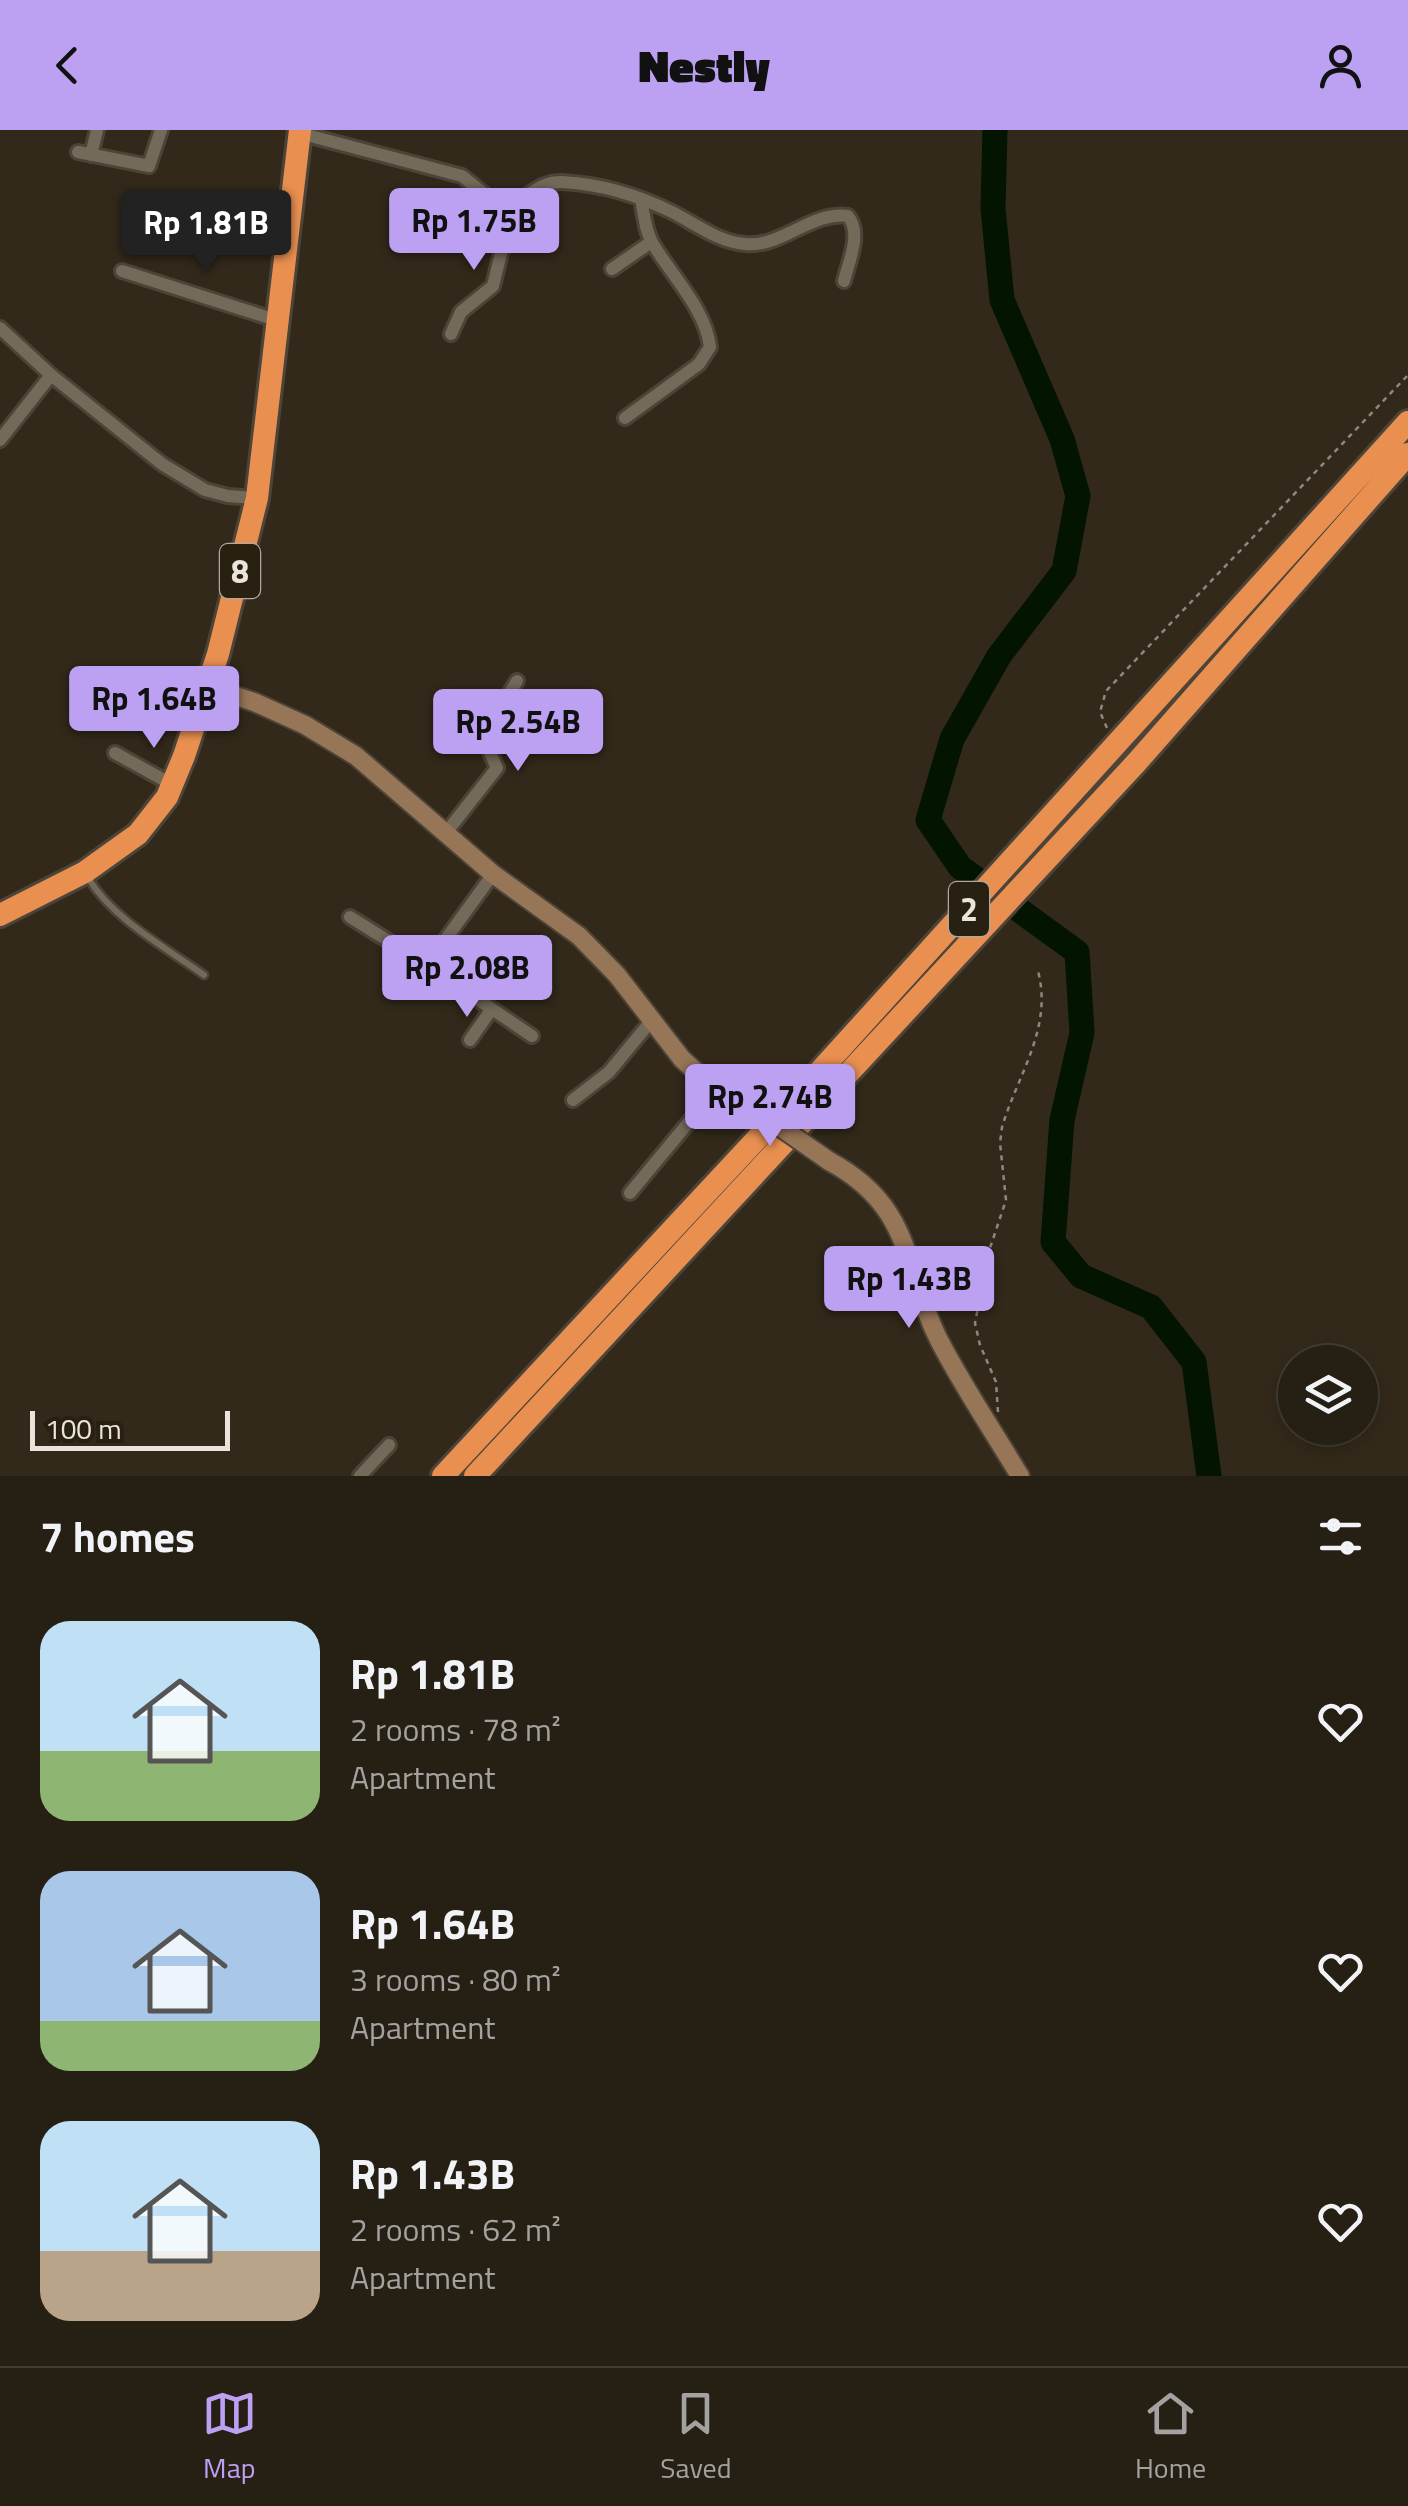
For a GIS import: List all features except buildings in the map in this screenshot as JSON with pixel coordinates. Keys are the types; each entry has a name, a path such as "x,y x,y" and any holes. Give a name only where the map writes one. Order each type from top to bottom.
{"highway":[{"name":"8","path":"0,915 85,872 138,834 173,785 208,686 257,498 299,132"},
{"name":"2","path":"826,1079 1113,737 1408,422"},
{"name":"2","path":"475,1476 543,1385 644,1273 826,1079 1136,763 1408,454"},
{"name":"2","path":"443,1476 543,1385"}],"street":[{"path":"97,130 84,154 149,166 160,130"},
{"path":"299,132 454,174 494,204 504,207 537,187 557,182 641,199 721,238 742,244 761,243 827,216 848,216 855,233 844,281"},
{"path":"625,418 699,364 710,347 684,290 652,242 641,199"},
{"path":"451,334 461,312 493,286 500,253 514,226 516,203"},
{"path":"612,268 652,242"},
{"path":"122,270 276,320"},
{"path":"0,328 143,451 191,483 228,496 257,498"},
{"path":"0,440 51,375"},
{"path":"444,834 498,768 482,737 516,681"},
{"path":"208,686 254,702 356,756 492,874 578,936 617,976 682,1059 718,1087 850,1172 899,1230 934,1330 1020,1476"},
{"path":"115,753 173,785"},
{"path":"427,965 492,874"},
{"path":"350,917 532,1036"},
{"path":"470,1040 491,1010"},
{"path":"572,1100 609,1072 652,1020"},
{"path":"630,1194 718,1087"},
{"path":"360,1476 390,1445"}],"lane":[{"path":"85,872 100,894 130,923 204,975"}],"path":[{"path":"1113,737 1100,712 1106,690 1408,375"},
{"path":"988,1423 997,1416 998,1396 974,1322 989,1251 1006,1200 1002,1128 1043,1010 1038,970"}],"waterway":[{"path":"995,130 993,208 1002,300 1062,439 1078,496 1064,571 999,656 952,739 928,820 960,867 1077,952 1082,1033 1062,1120 1053,1242 1081,1276 1151,1307 1194,1362 1209,1476"}]}
